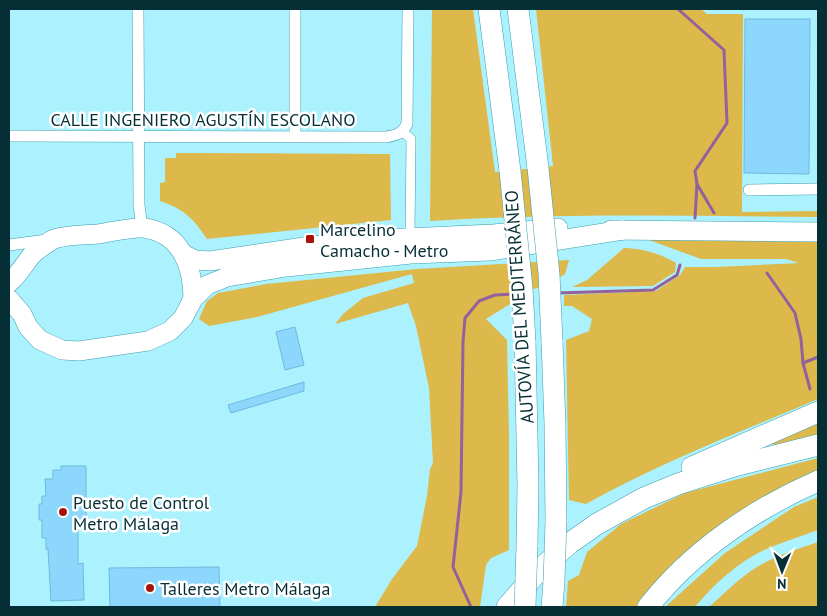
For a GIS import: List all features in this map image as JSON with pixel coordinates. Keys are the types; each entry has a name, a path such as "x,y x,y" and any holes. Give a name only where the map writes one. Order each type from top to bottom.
{"highway":[{"name":"AUTOVÍA DEL MEDITERRÁNEO","path":"489,9 510,171 522,288 528,451 525,607"},
{"name":"AUTOVÍA DEL MEDITERRÁNEO","path":"518,9 549,274 555,424 556,521 552,607"},
{"path":"644,498 673,475 818,412"},
{"path":"507,607 540,569 570,543 597,524 644,498 678,484 734,466 818,445"},
{"path":"648,607 682,569 717,540 779,500 818,481"}],"main road":[{"path":"9,282 22,269 32,254 54,239 142,228 160,232 177,245 185,255 193,284 193,299"},
{"path":"185,255 195,260 210,262 311,246 411,246 490,251 623,230 818,232"},
{"path":"9,299 22,314 28,327 40,340 62,350 79,351 148,341 170,331 183,318 193,299 207,285 227,277 411,246"},
{"path":"22,269 20,291 22,314"}],"street":[{"path":"138,9 139,205 142,228"},
{"path":"295,9 295,136"},
{"path":"408,9 408,114 407,124 400,133 411,138 411,246"},
{"name":"CALLE INGENIERO AGUSTÍN ESCOLANO","path":"9,136 386,137 400,133"},
{"path":"749,190 818,189"},
{"path":"9,245 54,239"}],"shaded area":[{"path":"432,9 473,9 495,172 553,166 536,9 701,9 707,14 743,14 742,212 818,211 818,217 575,216 430,221"},
{"path":"176,153 390,154 391,220 207,239 187,215 175,207 160,201 160,183 165,182 165,158 176,158"},
{"path":"649,240 818,242 818,399 671,461 586,504 569,500 566,340 589,331 592,319 572,306 564,306 564,295 656,291 680,275 685,267 799,263 786,259 701,259"},
{"path":"624,248 638,249 664,257 676,263 675,272 653,286 572,287 587,280"},
{"path":"569,260 565,274 551,283 534,289 486,319 507,340 509,550 491,558 486,565 480,607 375,607 392,579 417,546 427,496 430,469 433,463 429,388 416,326 408,303 335,324 344,313 363,298 414,283 412,274 257,317 209,326 199,319 207,301 218,293 266,284 417,269"},
{"path":"818,422 818,434 774,445 770,441"},
{"path":"818,458 818,472 640,607 566,607 568,581 579,575 587,552 621,524 685,493"},
{"path":"818,497 818,530 771,547 749,558 711,589 695,607 665,607 725,553 794,507"},
{"path":"818,542 818,607 709,607 750,571 779,556"}],"building":[{"path":"745,19 810,19 809,174 744,173"},
{"path":"295,327 304,365 285,370 276,332"},
{"path":"304,382 304,391 231,413 228,405"},
{"name":"Puesto de Control Metro Málaga","path":"61,466 86,466 86,527 78,527 78,564 83,563 84,600 51,601 48,549 46,549 46,538 42,538 42,520 39,520 39,504 42,504 42,496 46,496 45,479 53,479 53,470 61,470"},
{"name":"Talleres Metro Málaga","path":"219,567 220,607 110,607 109,568"}],"waterway":[{"path":"678,9 724,50 727,123 695,171 697,184 714,213"},
{"path":"695,218 697,184"},
{"path":"557,293 653,290 677,275 680,265"},
{"path":"767,273 795,313 801,339 803,363 810,389"},
{"path":"471,607 453,567 461,492 465,318 479,301 495,295 514,294"},
{"path":"803,363 818,357"}],"place":[{"name":"Marcelino Camacho - Metro","path":"310,239"},
{"name":"Puesto de Control Metro Málaga","path":"63,512"},
{"name":"Talleres Metro Málaga","path":"150,588"}]}
